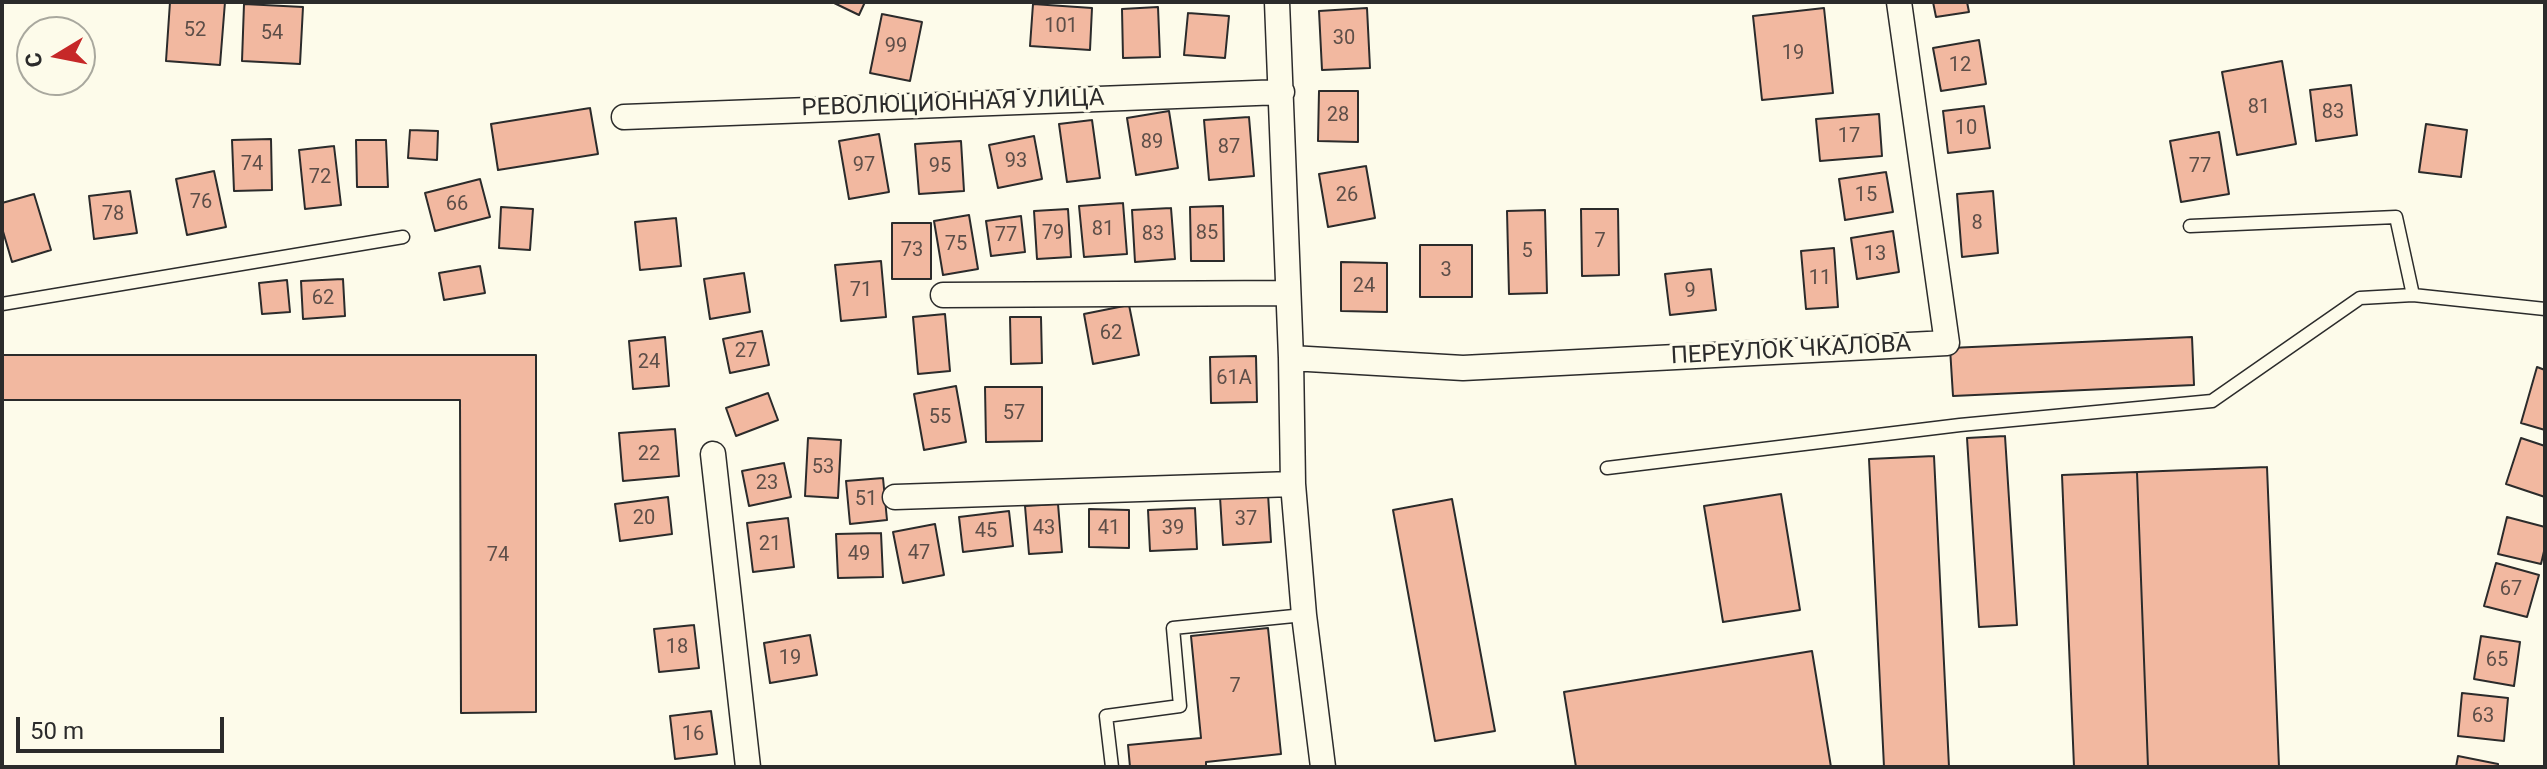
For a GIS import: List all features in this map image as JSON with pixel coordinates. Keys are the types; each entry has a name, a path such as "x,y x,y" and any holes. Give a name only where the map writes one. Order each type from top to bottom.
{"street":[{"path":"1277,2 1293,484 1304,615 1323,767"},
{"name":"ПЕРЕУЛОК ЧКАЛОВА","path":"1291,358 1463,368 1947,343 1899,2"},
{"name":"РЕВОЛЮЦИОННАЯ УЛИЦА","path":"624,117 1282,92"},
{"path":"943,295 1288,293"},
{"path":"713,454 748,767"},
{"path":"895,497 1293,484"}],"lane":[{"path":"2190,226 2396,217 2413,295"},
{"path":"2,304 403,237"},
{"path":"1607,468 1960,425 2212,401 2360,298 2413,295 2545,309"},
{"path":"1112,767 1106,716 1180,706 1173,628 1304,615"}],"building":[{"path":"170,2 225,2 220,65 166,61"},
{"path":"832,2 865,2 859,15"},
{"path":"1933,2 1967,2 1969,12 1936,17"},
{"path":"244,4 303,7 300,64 242,61"},
{"path":"1033,4 1092,8 1090,50 1030,46"},
{"path":"1158,7 1160,57 1123,58 1122,9"},
{"path":"1367,8 1370,68 1322,70 1319,11"},
{"path":"1824,8 1833,93 1762,100 1753,16"},
{"path":"1188,13 1229,16 1225,58 1184,55"},
{"path":"882,14 922,22 910,81 870,73"},
{"path":"1979,40 1986,84 1941,91 1933,48"},
{"path":"2282,61 2296,144 2237,155 2222,72"},
{"path":"2351,85 2357,135 2316,141 2310,90"},
{"path":"1319,91 1358,91 1358,142 1318,141"},
{"path":"1984,106 1990,148 1948,153 1943,111"},
{"path":"590,108 598,154 498,170 491,124"},
{"path":"1169,111 1178,168 1136,175 1127,118"},
{"path":"1879,114 1882,156 1820,161 1816,119"},
{"path":"1249,117 1254,176 1209,180 1204,120"},
{"path":"1092,120 1100,178 1067,182 1059,124"},
{"path":"2426,124 2467,130 2461,177 2419,172"},
{"path":"410,130 438,131 437,160 408,158"},
{"path":"2219,132 2229,194 2181,202 2170,141"},
{"path":"879,134 889,192 849,199 839,141"},
{"path":"1034,136 1042,179 998,188 989,145"},
{"path":"271,139 272,190 234,191 232,140"},
{"path":"356,140 386,140 388,187 357,187"},
{"path":"961,141 964,191 919,194 915,144"},
{"path":"334,146 341,205 305,209 299,150"},
{"path":"1366,166 1375,218 1328,227 1319,174"},
{"path":"214,171 226,227 187,235 176,179"},
{"path":"1886,172 1893,212 1845,220 1839,179"},
{"path":"480,179 490,217 435,231 425,193"},
{"path":"130,191 137,233 94,239 89,196"},
{"path":"1993,191 1998,253 1962,257 1957,194"},
{"path":"34,194 51,250 12,262 2,228 2,203"},
{"path":"1123,203 1127,254 1084,257 1079,206"},
{"path":"1223,206 1224,261 1191,261 1190,207"},
{"path":"501,207 533,209 530,250 499,248"},
{"path":"1171,208 1175,259 1135,262 1132,210"},
{"path":"1068,209 1071,257 1037,259 1034,211"},
{"path":"1581,209 1618,209 1619,275 1582,276"},
{"path":"1545,210 1547,293 1509,294 1507,211"},
{"path":"969,215 978,269 943,275 934,221"},
{"path":"1021,216 1025,252 991,256 986,221"},
{"path":"676,218 681,266 640,270 635,222"},
{"path":"892,223 931,223 931,279 892,279"},
{"path":"1893,231 1899,272 1857,279 1851,238"},
{"path":"1420,245 1472,245 1472,297 1420,297"},
{"path":"1834,248 1838,307 1806,309 1801,251"},
{"path":"881,261 886,317 841,321 835,265"},
{"path":"1341,262 1387,263 1387,312 1341,311"},
{"path":"480,266 485,293 444,300 439,273"},
{"path":"1711,269 1716,310 1670,315 1665,274"},
{"path":"744,273 750,312 710,319 704,279"},
{"path":"343,279 345,316 303,319 301,281"},
{"path":"287,280 290,312 262,314 259,283"},
{"path":"1129,305 1139,355 1093,364 1084,314"},
{"path":"945,314 950,371 918,374 913,317"},
{"path":"1010,317 1041,317 1042,363 1011,364"},
{"path":"762,331 769,365 730,373 723,339"},
{"path":"665,337 669,386 633,389 629,341"},
{"path":"2192,337 2194,385 1953,396 1950,348"},
{"path":"2,355 536,355 536,712 461,713 460,400 2,400"},
{"path":"1256,356 1257,402 1211,403 1210,357"},
{"path":"2537,367 2545,370 2545,430 2521,423"},
{"path":"956,386 966,442 924,450 914,394"},
{"path":"985,387 1042,387 1042,441 986,442"},
{"path":"768,393 778,420 736,436 726,408"},
{"path":"675,429 679,476 623,481 619,433"},
{"path":"2005,436 2017,625 1979,627 1967,438"},
{"path":"808,438 841,440 838,498 805,496"},
{"path":"2521,438 2545,446 2545,497 2506,484"},
{"path":"1934,456 1949,767 1884,767 1869,459"},
{"path":"784,463 791,497 749,506 742,471"},
{"path":"2267,467 2279,767 2148,767 2137,472"},
{"path":"2137,472 2148,767 2074,767 2062,475"},
{"path":"883,478 887,520 850,524 846,481"},
{"path":"1268,494 1271,542 1223,545 1220,497"},
{"path":"1781,494 1800,610 1723,622 1704,506"},
{"path":"668,497 672,534 620,541 615,504"},
{"path":"1452,499 1495,731 1435,741 1393,510"},
{"path":"1058,504 1062,552 1029,554 1025,506"},
{"path":"1195,508 1197,549 1150,551 1148,510"},
{"path":"1089,509 1129,510 1129,548 1089,547"},
{"path":"1009,511 1013,546 963,552 959,517"},
{"path":"2507,517 2545,527 2541,564 2498,554"},
{"path":"788,518 794,567 753,572 747,523"},
{"path":"935,524 944,575 903,583 893,532"},
{"path":"881,533 883,577 838,578 836,534"},
{"path":"2496,563 2539,575 2527,617 2484,606"},
{"path":"694,625 699,668 659,672 654,629"},
{"path":"1268,628 1281,754 1206,762 1206,767 1130,767 1128,745 1201,738 1191,636"},
{"path":"810,635 817,675 770,683 764,643"},
{"path":"2481,636 2520,642 2514,686 2474,679"},
{"path":"1812,651 1831,767 1576,767 1564,692"},
{"path":"2462,693 2508,698 2504,741 2458,736"},
{"path":"711,711 717,754 675,759 670,716"},
{"path":"2458,756 2498,764 2498,767 2456,767"}]}
